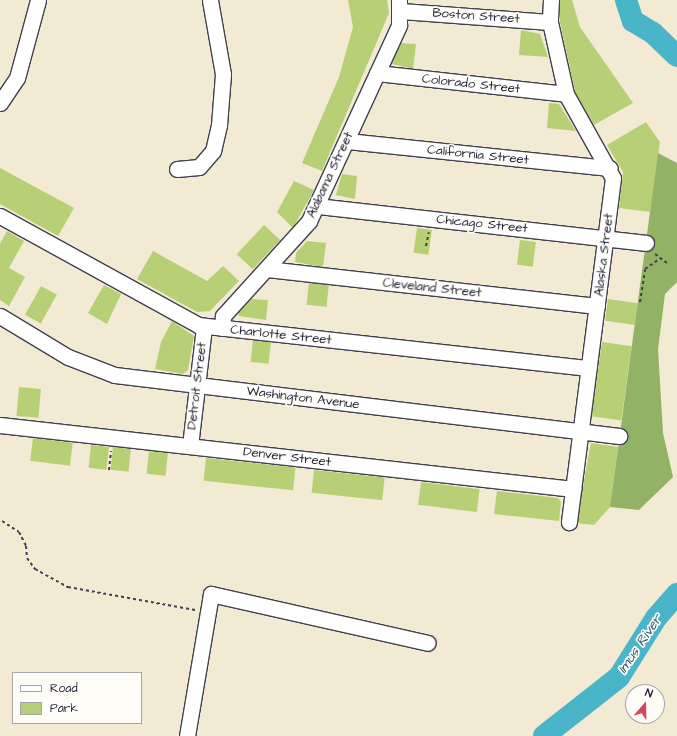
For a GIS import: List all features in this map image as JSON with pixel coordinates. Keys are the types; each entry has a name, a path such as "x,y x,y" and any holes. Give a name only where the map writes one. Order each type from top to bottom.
{"street":[{"path":"0,103 17,78 38,0"},
{"path":"177,169 199,167 213,151 219,125 223,74 210,0"},
{"name":"Alaska Street","path":"551,0 550,22 566,94 610,168 613,187 569,522"},
{"name":"Boston Street","path":"400,6 550,22"},
{"name":"Alabama Street","path":"222,328 223,316 302,231 317,206 399,25 400,6"},
{"name":"Colorado Street","path":"377,73 566,94"},
{"name":"California Street","path":"347,141 610,168"},
{"name":"Chicago Street","path":"317,206 606,238 649,246"},
{"name":"Charlotte Street","path":"0,216 193,324 589,368"},
{"name":"Cleveland Street","path":"267,269 597,306"},
{"name":"Washington Avenue","path":"0,316 97,370 197,386 619,436"},
{"name":"Detroit Street","path":"190,446 204,326"},
{"name":"Denver Street","path":"0,425 573,489"},
{"path":"187,736 211,594 428,643"}],"path":[{"path":"426,246 429,226"},
{"path":"649,246 667,263"},
{"path":"640,302 645,269 661,258"},
{"path":"109,470 112,437"},
{"path":"2,521 19,532 27,558 35,569 68,587 208,612"}],"green space":[{"path":"348,0 387,0 389,13 322,171 302,163 339,77 353,27"},
{"path":"560,0 572,0 580,27 633,103 594,125 576,96 560,22"},
{"path":"521,30 540,34 548,57 519,55"},
{"path":"399,43 416,44 413,69 392,64"},
{"path":"549,103 559,104 576,131 547,128"},
{"path":"646,122 660,142 650,212 619,208 623,172 607,145"},
{"path":"658,153 677,163 677,282 665,294 658,349 663,433 673,477 639,510 610,507"},
{"path":"0,168 74,208 58,236 0,204"},
{"path":"342,174 357,176 355,199 336,195"},
{"path":"294,181 314,190 293,228 277,212"},
{"path":"264,225 280,240 253,269 237,254"},
{"path":"417,228 432,230 428,255 414,253"},
{"path":"7,231 24,241 9,268 25,277 9,306 0,300 0,244"},
{"path":"520,240 536,242 533,267 517,265"},
{"path":"307,241 326,243 323,267 295,262 296,253"},
{"path":"153,251 207,281 223,266 239,281 210,311 197,312 137,279"},
{"path":"309,282 329,284 326,307 307,305"},
{"path":"104,285 121,294 107,324 88,313"},
{"path":"41,286 57,295 41,324 25,315"},
{"path":"252,299 268,300 266,320 239,316 238,312"},
{"path":"608,299 638,303 635,325 605,321"},
{"path":"172,321 194,336 188,370 183,374 155,369 161,342"},
{"path":"253,340 271,342 269,364 251,362"},
{"path":"602,342 632,346 621,420 592,416"},
{"path":"19,387 41,389 38,418 16,416"},
{"path":"33,438 73,443 70,466 30,461"},
{"path":"591,443 618,447 610,507 594,525 576,523"},
{"path":"91,445 109,447 106,470 89,468"},
{"path":"113,447 131,449 128,472 111,470"},
{"path":"149,451 168,453 165,476 147,474"},
{"path":"206,458 296,467 293,490 204,481"},
{"path":"314,470 385,477 382,500 312,493"},
{"path":"421,482 480,489 477,512 418,505"},
{"path":"497,491 558,498 561,502 559,521 494,514"}],"waterway":[{"name":"Imus River","path":"626,0 633,21 653,33 677,56"},
{"name":"Imus River","path":"544,736 619,677 656,618 677,594"}]}
